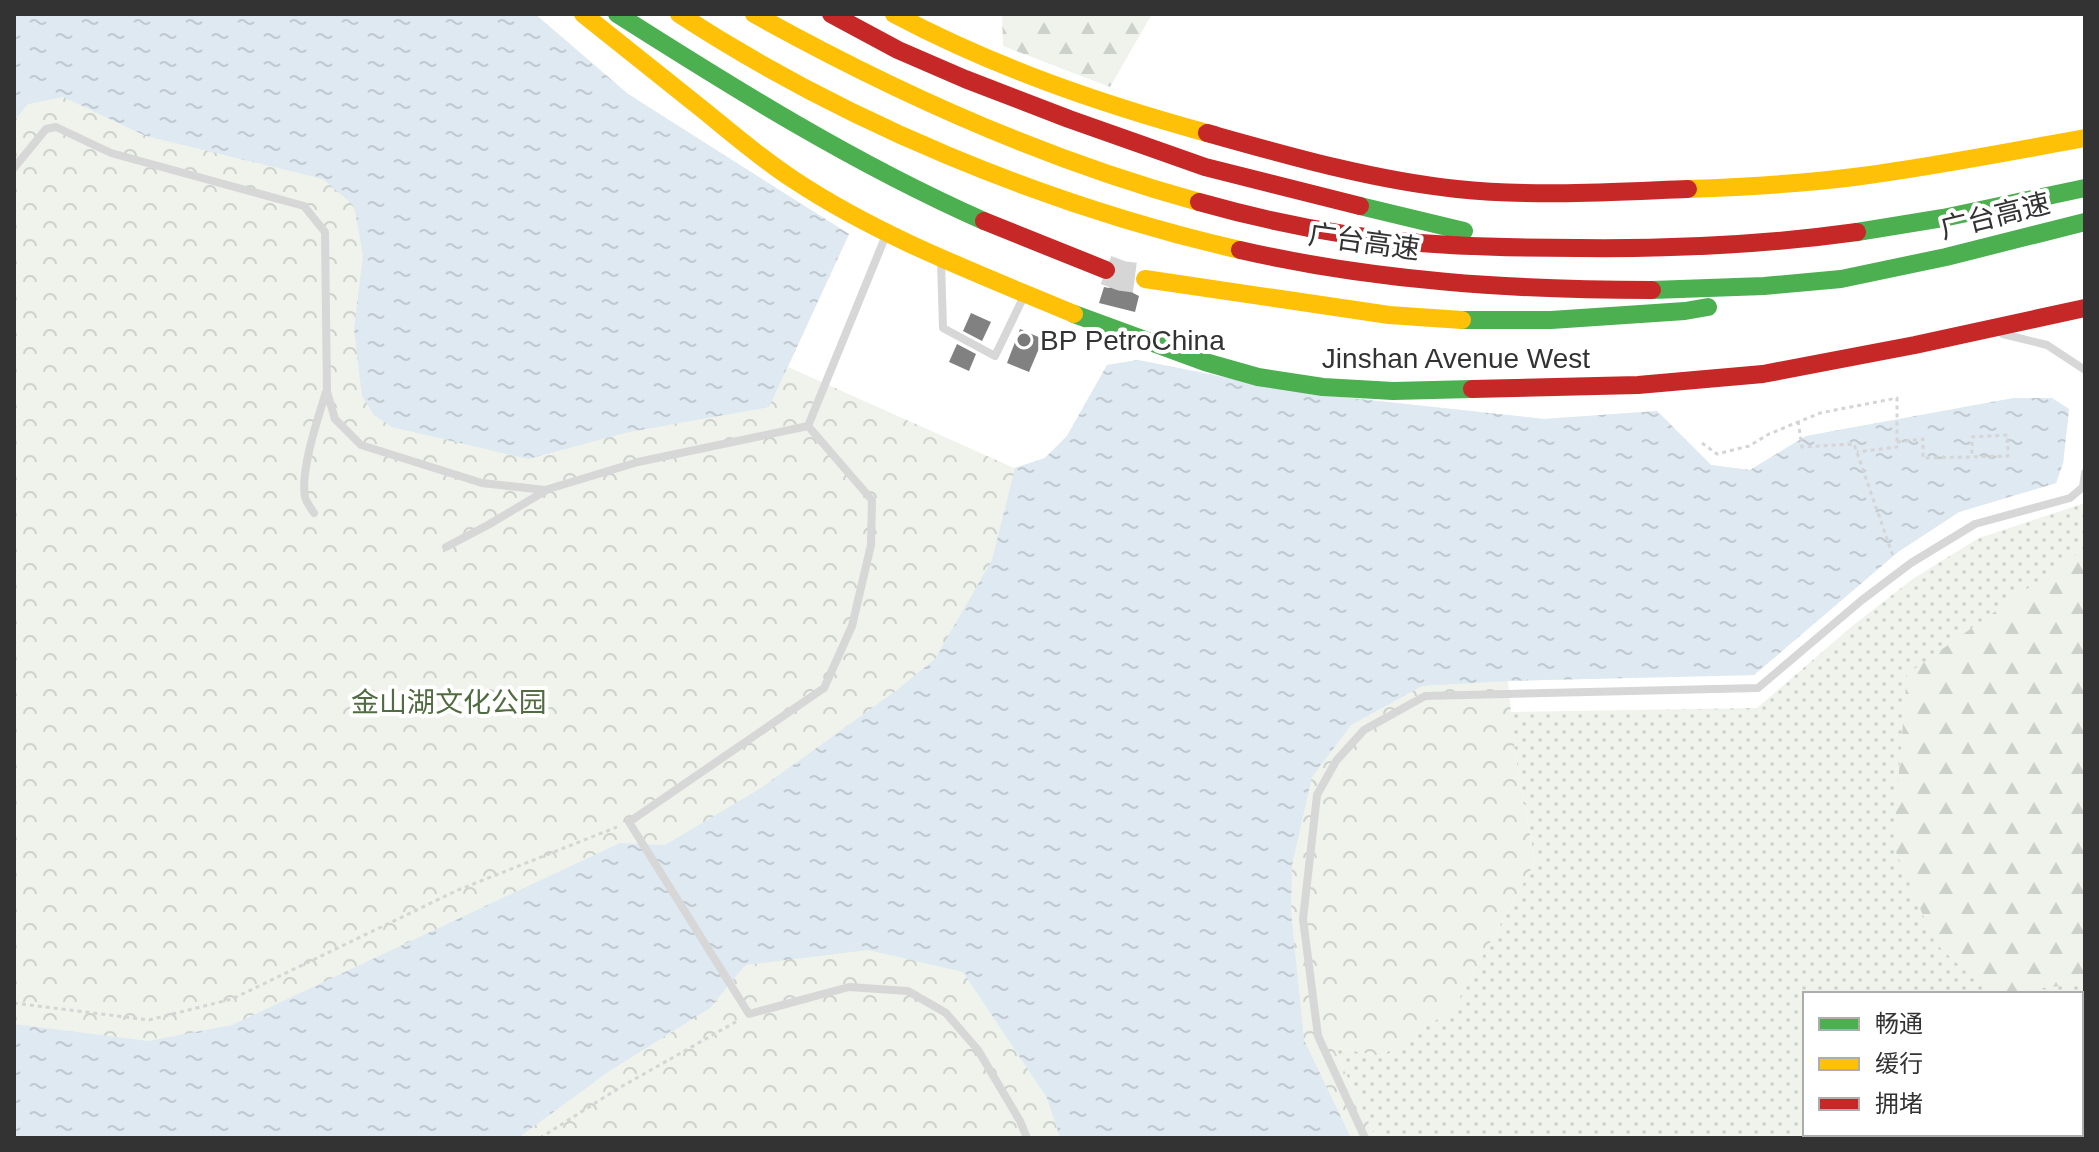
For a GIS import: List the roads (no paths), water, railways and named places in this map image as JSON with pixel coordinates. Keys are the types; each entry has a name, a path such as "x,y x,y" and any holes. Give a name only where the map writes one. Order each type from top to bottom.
{"main road":[{"name":"Jinshan Avenue West","path":"583,14 781,171 851,213 941,257 1091,321 1151,344 1258,377 1323,387 1393,391 1638,385 1763,374 2085,308"},
{"path":"617,14 721,80 901,179 977,218 1106,270"},
{"name":"广台高速","path":"679,14 834,103 906,138 989,171 1118,217 1253,252 1391,276 1584,290 1694,291 1844,278 1930,261 2085,222"},
{"name":"广台高速","path":"754,14 869,77 951,113 1017,141 1156,190 1223,209 1327,230 1416,242 1536,248 1715,246 1891,227 2085,188"},
{"path":"831,14 898,50 965,79 1205,167 1305,194 1536,248"},
{"path":"894,14 963,48 1089,98 1285,154 1392,180 1455,189 1591,193 1817,181 1936,166 2085,138"},
{"path":"1145,279 1389,315 1469,320 1551,320 1685,311 1844,278"}],"lane":[{"path":"14,168 46,129 56,127 111,153 304,206 325,232 327,392 335,419 361,445 482,483 545,490"},
{"path":"808,426 887,232"},
{"path":"941,257 943,328 995,356 1025,294"},
{"path":"1987,330 2047,345 2085,370"},
{"path":"314,513 305,499 305,480 313,431 327,392"},
{"path":"446,547 545,490 638,462 808,426"},
{"path":"808,426 872,500 871,545 852,626 824,688 629,822 749,1014 849,987 908,991 946,1013 978,1050 1027,1138"},
{"path":"1365,1138 1318,1036 1303,919 1317,795 1336,761 1364,730 1425,696 1758,688 1911,563 1975,524 2070,498 2083,487 2085,473"}],"water":[{"path":"14,14 535,14 628,94 849,234 769,407 629,432 528,459 392,427 374,415 362,396 354,329 363,255 354,206 323,179 146,136 63,97 28,104 14,121"},
{"path":"1138,360 1304,393 1544,419 1657,411 1711,465 1750,470 1806,436 2014,398 2052,398 2069,409 2063,463 2056,483 1959,512 1898,552 1754,675 1422,686 1351,725 1312,777 1292,865 1291,912 1304,1040 1351,1138 1060,1138 1047,1098 963,972 868,950 745,965 710,1008 608,1072 518,1138 14,1138 14,1024 148,1041 232,1025 620,843 665,845 761,788 935,659 992,560 1015,468 1045,458 1067,436 1107,365"}],"tunnel":[{"path":"1106,270 1145,279"}],"place":[{"name":"BP PetroChina","path":"1024,340"}],"park label":[{"name":"金山湖文化公园","path":"449,702"}]}
